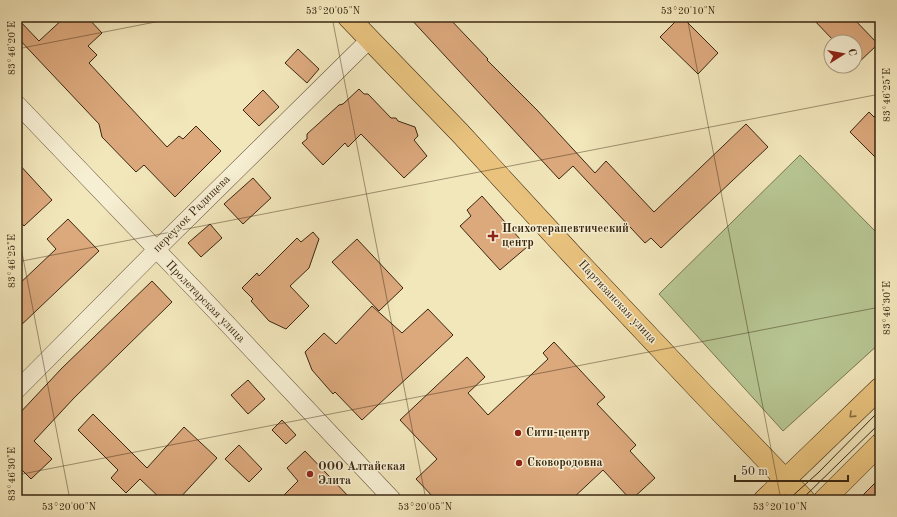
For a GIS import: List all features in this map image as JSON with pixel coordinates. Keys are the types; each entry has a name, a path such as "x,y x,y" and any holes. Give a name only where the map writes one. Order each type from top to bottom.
{"main road":[{"name":"Партизанская улица","path":"348,17 460,133 574,257 805,500"},
{"path":"764,500 880,388"},
{"path":"824,500 880,444"}],"street":[{"name":"переулок Радищева","path":"17,390 156,250 369,40"},
{"name":"Пролетарская улица","path":"17,104 201,296 393,500"}],"green space":[{"path":"800,155 880,236 880,343 783,431 659,294"}],"building":[{"path":"65,17 87,17 102,33 88,46 97,55 89,63 167,147 179,136 183,139 196,126 221,151 175,197 144,165 136,172 102,137 99,124 17,37 17,18 39,41"},
{"path":"409,17 448,17 595,173 606,161 654,212 746,124 768,147 661,248 651,238 645,243 573,166 559,179"},
{"path":"680,17 682,17 718,53 698,74 660,37"},
{"path":"811,17 852,17 878,44 863,58 863,34 827,34"},
{"path":"298,49 319,69 307,83 285,63"},
{"path":"359,89 364,94 368,94 391,118 396,118 398,121 415,127 418,136 414,140 427,156 404,178 361,134 348,147 345,143 323,165 302,143 307,139 307,134"},
{"path":"263,90 279,107 259,126 243,110"},
{"path":"880,111 880,162 850,132 869,112 874,117"},
{"path":"17,162 52,200 24,226 17,218"},
{"path":"253,178 271,198 243,224 224,204"},
{"name":"Психотерапевтический центр","path":"482,196 527,247 500,270 460,226 471,216 467,210"},
{"path":"68,219 99,251 17,329 17,286 56,249 47,239"},
{"path":"210,224 222,238 201,257 188,243"},
{"path":"313,232 319,239 309,268 290,286 309,306 286,329 269,321 251,301 253,299 242,288 257,273 259,276 297,238 301,242"},
{"path":"357,239 403,288 379,311 332,262"},
{"path":"152,281 172,302 74,398 34,441 52,459 31,479 17,465 17,416 62,368"},
{"path":"372,306 402,333 428,309 453,335 362,420 335,392 333,394 312,370 305,352 324,333 336,344"},
{"name":"Сити-центр","path":"554,342 605,397 597,404 636,445 630,451 655,478 631,500 603,470 571,500 436,500 416,479 437,459 400,420 467,357 485,377 468,393 488,415 548,359 543,353"},
{"path":"248,380 265,399 248,414 231,395"},
{"path":"93,414 147,468 184,427 217,458 178,500 162,500 140,479 126,493 111,478 118,470 78,430"},
{"path":"282,420 296,435 286,444 272,430"},
{"path":"239,445 262,469 249,482 225,459"},
{"name":"ООО Алтайская Элита","path":"305,451 352,500 279,500 298,481 287,468"},
{"path":"880,478 880,500 858,500"}],"tram line":[{"path":"788,500 819,472 880,410"},
{"path":"801,500 880,423"}],"place":[{"name":"Психотерапевтический центр","path":"493,236"},
{"name":"Сити-центр","path":"518,433"},
{"name":"Сковородовна","path":"519,463"},
{"name":"ООО Алтайская Элита","path":"310,474"}]}
